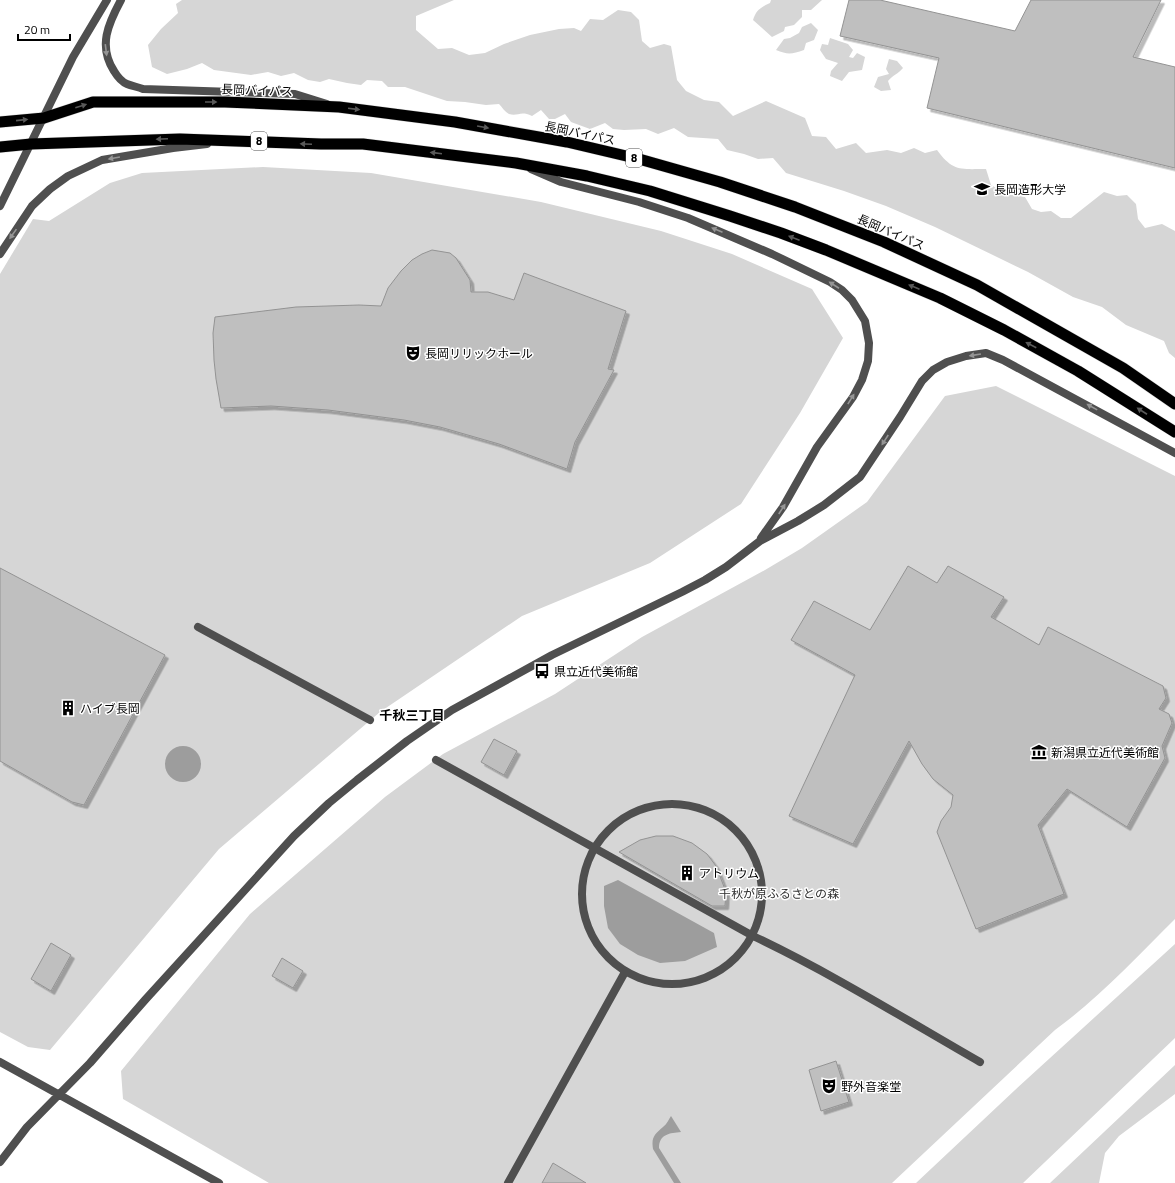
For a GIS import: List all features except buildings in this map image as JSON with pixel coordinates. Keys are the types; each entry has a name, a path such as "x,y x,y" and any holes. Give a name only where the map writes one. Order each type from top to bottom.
{"highway":[{"name":"長岡バイパス","path":"0,122 44,118 93,102 225,102 339,107 455,122 567,142 639,159 720,182 795,207 884,242 977,285 1123,368 1175,404"},
{"name":"8","path":"0,147 31,144 180,139 363,144 516,163 587,176 650,191 730,216 826,250 940,298 1004,330 1078,371 1175,432"}],"street":[{"path":"0,206 73,57 107,0"},
{"path":"120,0 110,19 106,34 105,47 111,66 118,76 127,84 142,89 295,94 339,107"},
{"path":"0,254 32,206 50,189 74,173 102,160 173,148 236,140"},
{"path":"516,163 561,182 639,202 688,218 772,254 830,282 842,290 852,300 865,321 869,343 868,361 862,380 853,397 817,447 783,507 760,541"},
{"path":"0,1162 27,1127 90,1063 150,994 294,836 328,803 407,741 452,710 552,655 699,583 726,567 760,541 824,505 860,477 922,381 933,370 947,362 966,356 986,353 1003,360 1175,453"},
{"path":"198,627 370,720"},
{"path":"436,760 753,936 842,983 980,1062"},
{"path":"673,804 696,807 718,816 736,831 750,849 760,870 763,891 760,915 753,936 740,955 722,968 688,984 668,985 648,981 626,972 609,959 599,945 584,916 582,894 583,876 593,848 609,827 628,814 650,806 673,804"},
{"path":"508,1183 626,972"},
{"path":"0,1062 219,1183"}],"green space":[{"path":"182,0 454,0 416,16 416,30 438,49 452,48 469,55 485,53 504,44 530,35 559,29 574,28 581,31 590,19 603,20 618,10 631,12 639,20 642,41 650,48 664,44 671,46 677,80 686,91 704,100 719,102 733,116 766,101 805,118 812,136 826,137 836,149 856,143 866,153 887,150 901,153 914,148 925,153 937,150 948,162 958,168 986,169 991,185 1006,194 1025,197 1032,209 1041,212 1051,211 1061,218 1071,218 1104,192 1117,196 1127,195 1136,204 1138,219 1145,228 1162,224 1175,231 1175,358 1169,353 1164,341 1126,325 1102,307 1073,297 1028,272 935,227 886,206 786,173 773,158 758,159 727,150 718,139 688,137 674,128 658,134 646,129 613,129 605,123 590,129 571,122 565,114 555,119 549,119 541,110 532,116 528,114 512,115 506,112 499,104 486,105 447,101 405,87 388,87 382,81 367,80 361,85 329,79 320,82 308,80 294,73 281,76 268,72 251,75 214,70 202,63 187,69 167,74 152,67 148,45 161,29 178,13 176,4"},
{"path":"771,0 822,0 811,10 802,10 802,17 794,25 785,27 784,31 772,37 753,20 757,11 770,3"},
{"path":"811,23 818,30 814,40 806,43 804,50 784,53 776,50 784,39 790,38 799,33 802,27"},
{"path":"830,38 848,44 853,50 849,57 853,58 857,53 865,57 862,70 849,72 842,81 830,76 831,71 838,63 826,59 820,50 822,44 828,45"},
{"path":"889,59 897,61 903,68 888,81 891,90 881,91 874,87 878,77 889,74 886,69"},
{"path":"263,167 371,173 541,202 661,231 732,254 812,289 843,338 800,413 741,504 650,563 522,616 380,712 219,849 50,1050 28,1047 0,1032 0,274 33,219 49,221 110,183 142,173"},
{"name":"千秋が原ふるさとの森","path":"996,386 1175,476 1175,919 1102,991 1055,1030 892,1183 269,1183 123,1099 121,1071 250,914 385,797 443,754 555,694 642,637 765,570 802,548 867,502 945,396"},
{"path":"1175,944 1175,1038 1023,1183 916,1183 1015,1090"},
{"path":"1175,1065 1175,1094 1119,1136 1105,1153 1099,1183 1050,1183"}],"shaded area":[{"path":"187,746 196,751 200,757 200,771 196,777 187,782 179,782 170,777 166,771 165,760 170,751 176,747"},
{"path":"618,880 714,933 717,947 685,961 660,963 638,955 620,944 608,928 604,906 604,886"},
{"path":"671,1116 681,1132 669,1134 663,1137 659,1143 659,1148 681,1183 674,1183 653,1149 654,1136 666,1124"}],"place":[{"name":"長岡造形大学","path":"982,189"},
{"name":"長岡リリックホール","path":"413,353"},
{"name":"県立近代美術館","path":"542,671"},
{"name":"ハイブ長岡","path":"68,708"},
{"name":"新潟県立近代美術館","path":"1039,752"},
{"name":"アトリウム","path":"687,873"},
{"name":"野外音楽堂","path":"829,1086"}],"district":[{"name":"千秋三丁目","path":"412,715"}]}
